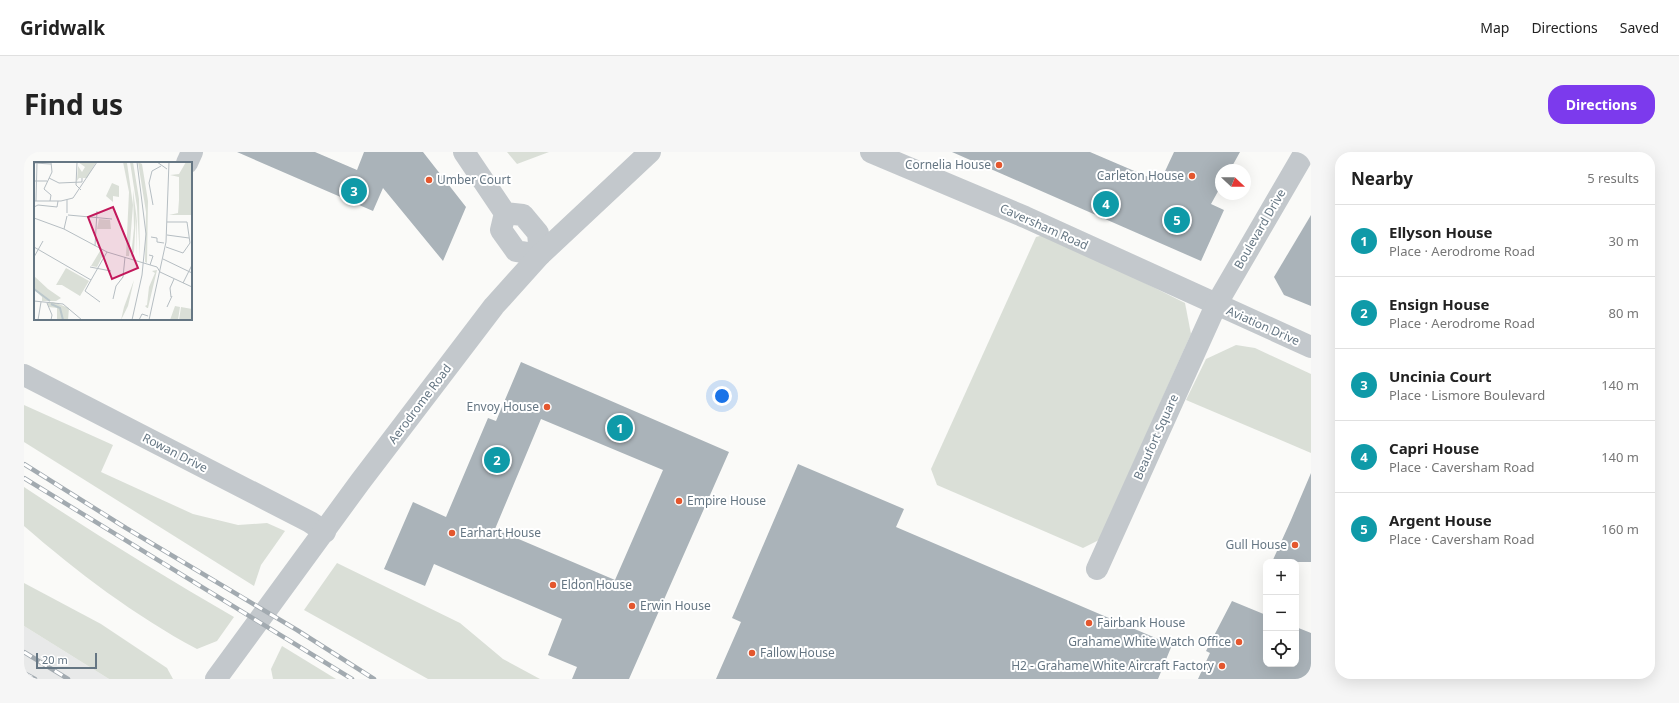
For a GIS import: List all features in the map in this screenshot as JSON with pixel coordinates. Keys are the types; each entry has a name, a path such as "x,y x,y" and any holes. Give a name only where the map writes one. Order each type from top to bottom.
{"street":[{"path":"187,162 192,152"},
{"path":"464,152 505,213 523,215 538,233 540,255"},
{"name":"Aerodrome Road","path":"216,679 494,306 540,255 650,152"},
{"name":"Caversham Road","path":"871,152 1025,217 1216,305"},
{"name":"Boulevard Drive","path":"1216,305 1304,152"},
{"name":"Aviation Drive","path":"1216,305 1311,348"},
{"name":"Beaufort Square","path":"1097,569 1216,305"},
{"name":"Rowan Drive","path":"24,375 310,522 325,532"}],"shaded area":[{"path":"507,152 549,152 517,164"},
{"path":"1047,234 1185,303 1191,334 1099,540 1083,548 937,485 931,469 1036,237"},
{"path":"1236,345 1255,348 1311,374 1311,453 1186,400 1206,359"},
{"path":"24,405 113,445 101,472 193,514 238,525 267,523 285,531 261,565 254,586 24,442"},
{"path":"24,487 128,554 234,617 217,641 197,649 151,622 107,592 24,526"},
{"path":"337,563 460,623 503,659 540,679 428,679 304,610"},
{"path":"24,583 101,624 167,668 173,679 109,679 24,626"},
{"path":"24,626 109,679 24,679"},
{"path":"282,646 336,679 273,679 271,669"}],"building":[{"path":"237,152 315,152 357,170 364,152 423,152 466,207 443,261 383,188 373,211"},
{"path":"952,152 1090,152 1160,182 1174,152 1240,152 1233,164 1215,164 1215,197 1211,204 1224,210 1201,261"},
{"path":"1311,215 1311,306 1284,295 1274,277"},
{"path":"521,362 729,452 629,679 572,679 577,667 548,655 562,619 434,564 425,586 384,569 413,502 446,517 488,418 496,421","holes":["541,419 663,470 615,580 495,529"]},
{"path":"798,464 904,509 896,527 1172,645 1158,679 716,679 741,622 732,618"},
{"name":"Gull House","path":"1311,473 1311,562 1299,562 1299,559 1273,559"},
{"name":"Grahame White Watch Office","path":"1232,601 1263,614 1263,667 1299,667 1299,628 1311,633 1311,679 1198,679 1210,653 1206,651"}],"railway":[{"path":"24,464 126,528 297,630 374,679"},
{"path":"24,478 352,679"},
{"path":"24,652 68,679"},
{"path":"24,673 35,679"}],"place":[{"name":"Cornelia House","path":"999,165"},
{"name":"Carleton House","path":"1192,176"},
{"name":"Umber Court","path":"429,180"},
{"name":"Uncinia Court","path":"354,191"},
{"name":"Capri House","path":"1106,204"},
{"name":"Argent House","path":"1177,220"},
{"name":"Envoy House","path":"547,407"},
{"name":"Ellyson House","path":"620,428"},
{"name":"Ensign House","path":"497,460"},
{"name":"Empire House","path":"679,501"},
{"name":"Earhart House","path":"452,533"},
{"name":"Gull House","path":"1295,545"},
{"name":"Eldon House","path":"553,585"},
{"name":"Erwin House","path":"632,606"},
{"name":"Fairbank House","path":"1089,623"},
{"name":"Grahame White Watch Office","path":"1239,642"},
{"name":"Fallow House","path":"752,653"},
{"name":"H2 - Grahame White Aircraft Factory","path":"1222,666"}]}
